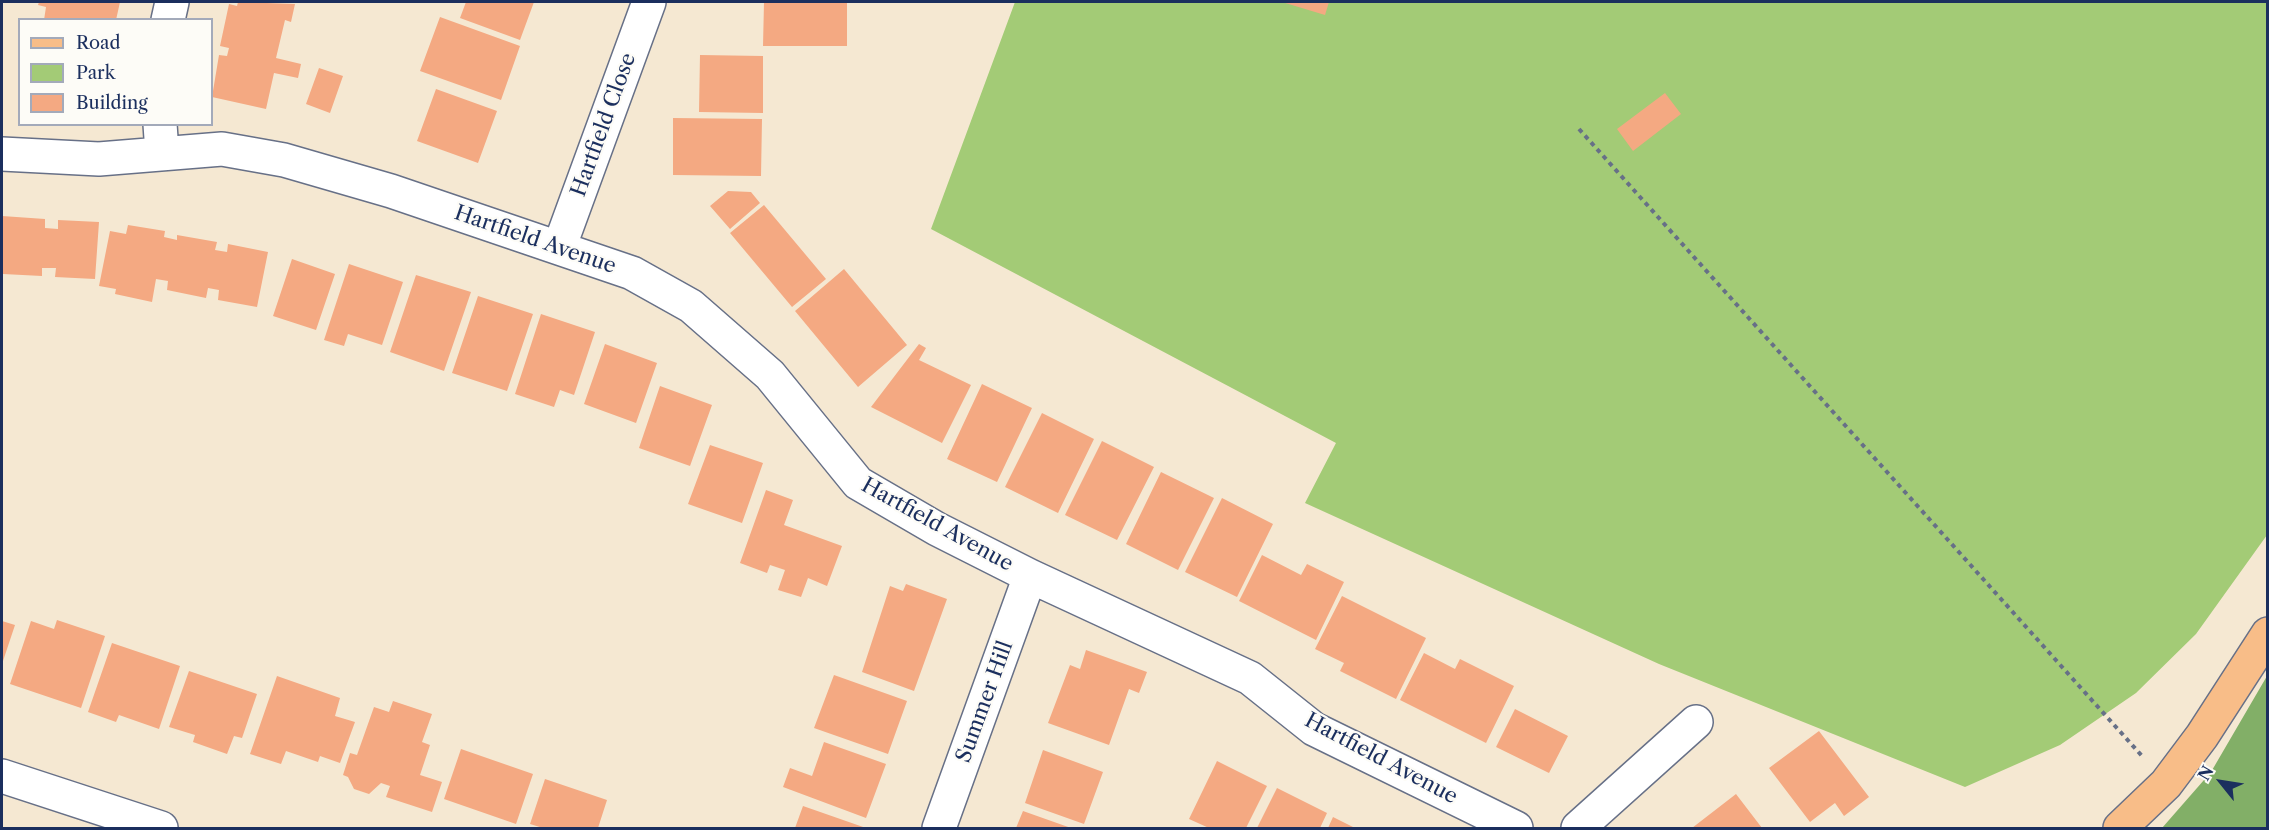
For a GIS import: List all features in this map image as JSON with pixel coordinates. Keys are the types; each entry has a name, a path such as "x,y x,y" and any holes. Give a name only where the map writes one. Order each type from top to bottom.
{"main road":[{"path":"2120,828 2166,784 2202,736 2268,634"}],"street":[{"path":"168,18 172,2"},
{"name":"Hartfield Close","path":"559,248 649,2"},
{"name":"Hartfield Avenue","path":"2,154 99,159 161,139 284,160 391,191 632,273 691,306 770,375 858,483 937,529 1030,576 1250,678 1314,729 1516,828"},
{"name":"Summer Hill","path":"939,828 1030,576"},
{"path":"1578,828 1695,722"},
{"path":"2,776 161,828"}],"path":[{"path":"1579,129 2166,784"}],"green space":[{"path":"1015,2 2267,2 2267,535 2196,634 2136,693 2060,745 1965,787 1659,664 1305,503 1336,443 931,229"},
{"path":"2267,676 2267,828 2162,828 2211,772"}],"building":[{"path":"39,2 120,2 116,18 44,18 46,7 38,5"},
{"path":"238,2 295,4 291,22 285,20 276,58 301,64 298,78 274,73 266,109 213,97 219,55 227,56 229,48 220,46 229,4 237,6"},
{"path":"466,2 534,2 520,40 460,18"},
{"path":"764,2 847,2 847,46 763,46"},
{"path":"1282,2 1329,2 1325,15"},
{"path":"440,17 520,46 501,100 420,71"},
{"path":"700,55 763,56 763,113 699,112"},
{"path":"319,68 343,76 330,113 306,104"},
{"path":"436,89 497,111 478,163 417,141"},
{"path":"1665,93 1681,114 1633,151 1617,129"},
{"path":"673,118 762,119 761,176 673,175"},
{"path":"728,191 751,192 760,203 730,229 710,206"},
{"path":"764,205 826,279 792,307 730,233"},
{"path":"2,216 45,219 45,228 58,229 58,220 99,222 95,279 55,277 56,268 42,268 42,276 3,274"},
{"path":"128,225 165,231 164,237 177,240 177,235 217,242 215,250 227,252 228,244 268,252 257,307 218,300 219,290 208,288 206,298 167,290 168,281 156,279 152,302 115,294 116,289 99,286 110,231 126,234"},
{"path":"292,259 335,274 316,330 273,316"},
{"path":"349,264 403,282 382,345 348,334 344,346 324,340"},
{"path":"844,269 907,345 858,387 795,311"},
{"path":"416,275 471,292 444,371 390,352"},
{"path":"478,296 533,314 507,391 452,373"},
{"path":"541,314 595,332 574,395 560,390 554,407 515,394"},
{"path":"605,344 657,363 636,423 584,404"},
{"path":"919,344 926,348 919,360 971,385 942,443 871,407"},
{"path":"982,384 1032,408 997,482 947,459"},
{"path":"660,386 712,405 690,466 639,448"},
{"path":"1042,413 1094,439 1058,513 1005,487"},
{"path":"1102,441 1154,467 1117,540 1065,515"},
{"path":"710,445 763,463 742,523 688,504"},
{"path":"1161,472 1214,498 1178,570 1126,544"},
{"path":"766,490 793,500 784,525 842,546 827,586 808,578 801,597 778,590 785,570 770,565 767,573 740,563"},
{"path":"1222,498 1273,524 1237,597 1185,572"},
{"path":"1262,555 1301,575 1307,564 1344,582 1316,640 1239,601"},
{"path":"906,584 947,599 914,691 862,672 890,586 903,591"},
{"path":"1342,596 1426,638 1396,699 1340,671 1344,663 1315,649"},
{"path":"57,620 105,636 81,708 10,684 31,621 54,629"},
{"path":"2,621 15,625 2,664"},
{"path":"112,643 180,666 159,729 119,715 116,722 88,712"},
{"path":"1086,650 1147,672 1139,693 1129,689 1109,745 1048,723 1070,665 1080,669"},
{"path":"1424,653 1455,669 1460,659 1514,686 1486,743 1400,700"},
{"path":"189,671 257,694 242,738 234,736 227,754 193,742 195,735 169,727"},
{"path":"834,675 907,701 888,754 814,728"},
{"path":"277,676 340,698 335,716 355,722 340,763 320,756 318,762 286,751 281,764 250,754"},
{"path":"393,701 432,714 422,742 430,745 420,775 442,782 432,812 386,797 390,786 381,783 369,794 354,789 348,777 343,775 350,753 357,755 374,707 389,712"},
{"path":"1515,709 1568,736 1549,773 1496,747"},
{"path":"1819,731 1869,797 1844,816 1835,803 1810,822 1769,768"},
{"path":"824,742 886,764 866,818 783,787 790,768 812,776"},
{"path":"461,749 533,774 516,824 444,799"},
{"path":"1043,750 1103,772 1084,824 1025,803"},
{"path":"1217,761 1267,786 1246,828 1209,828 1189,819"},
{"path":"545,779 607,800 598,828 543,828 530,824"},
{"path":"1277,788 1327,813 1320,828 1257,828"},
{"path":"1736,794 1762,828 1692,828"},
{"path":"803,806 866,828 795,828"},
{"path":"1023,811 1071,828 1016,828"},
{"path":"1333,817 1355,828 1328,828"}]}
